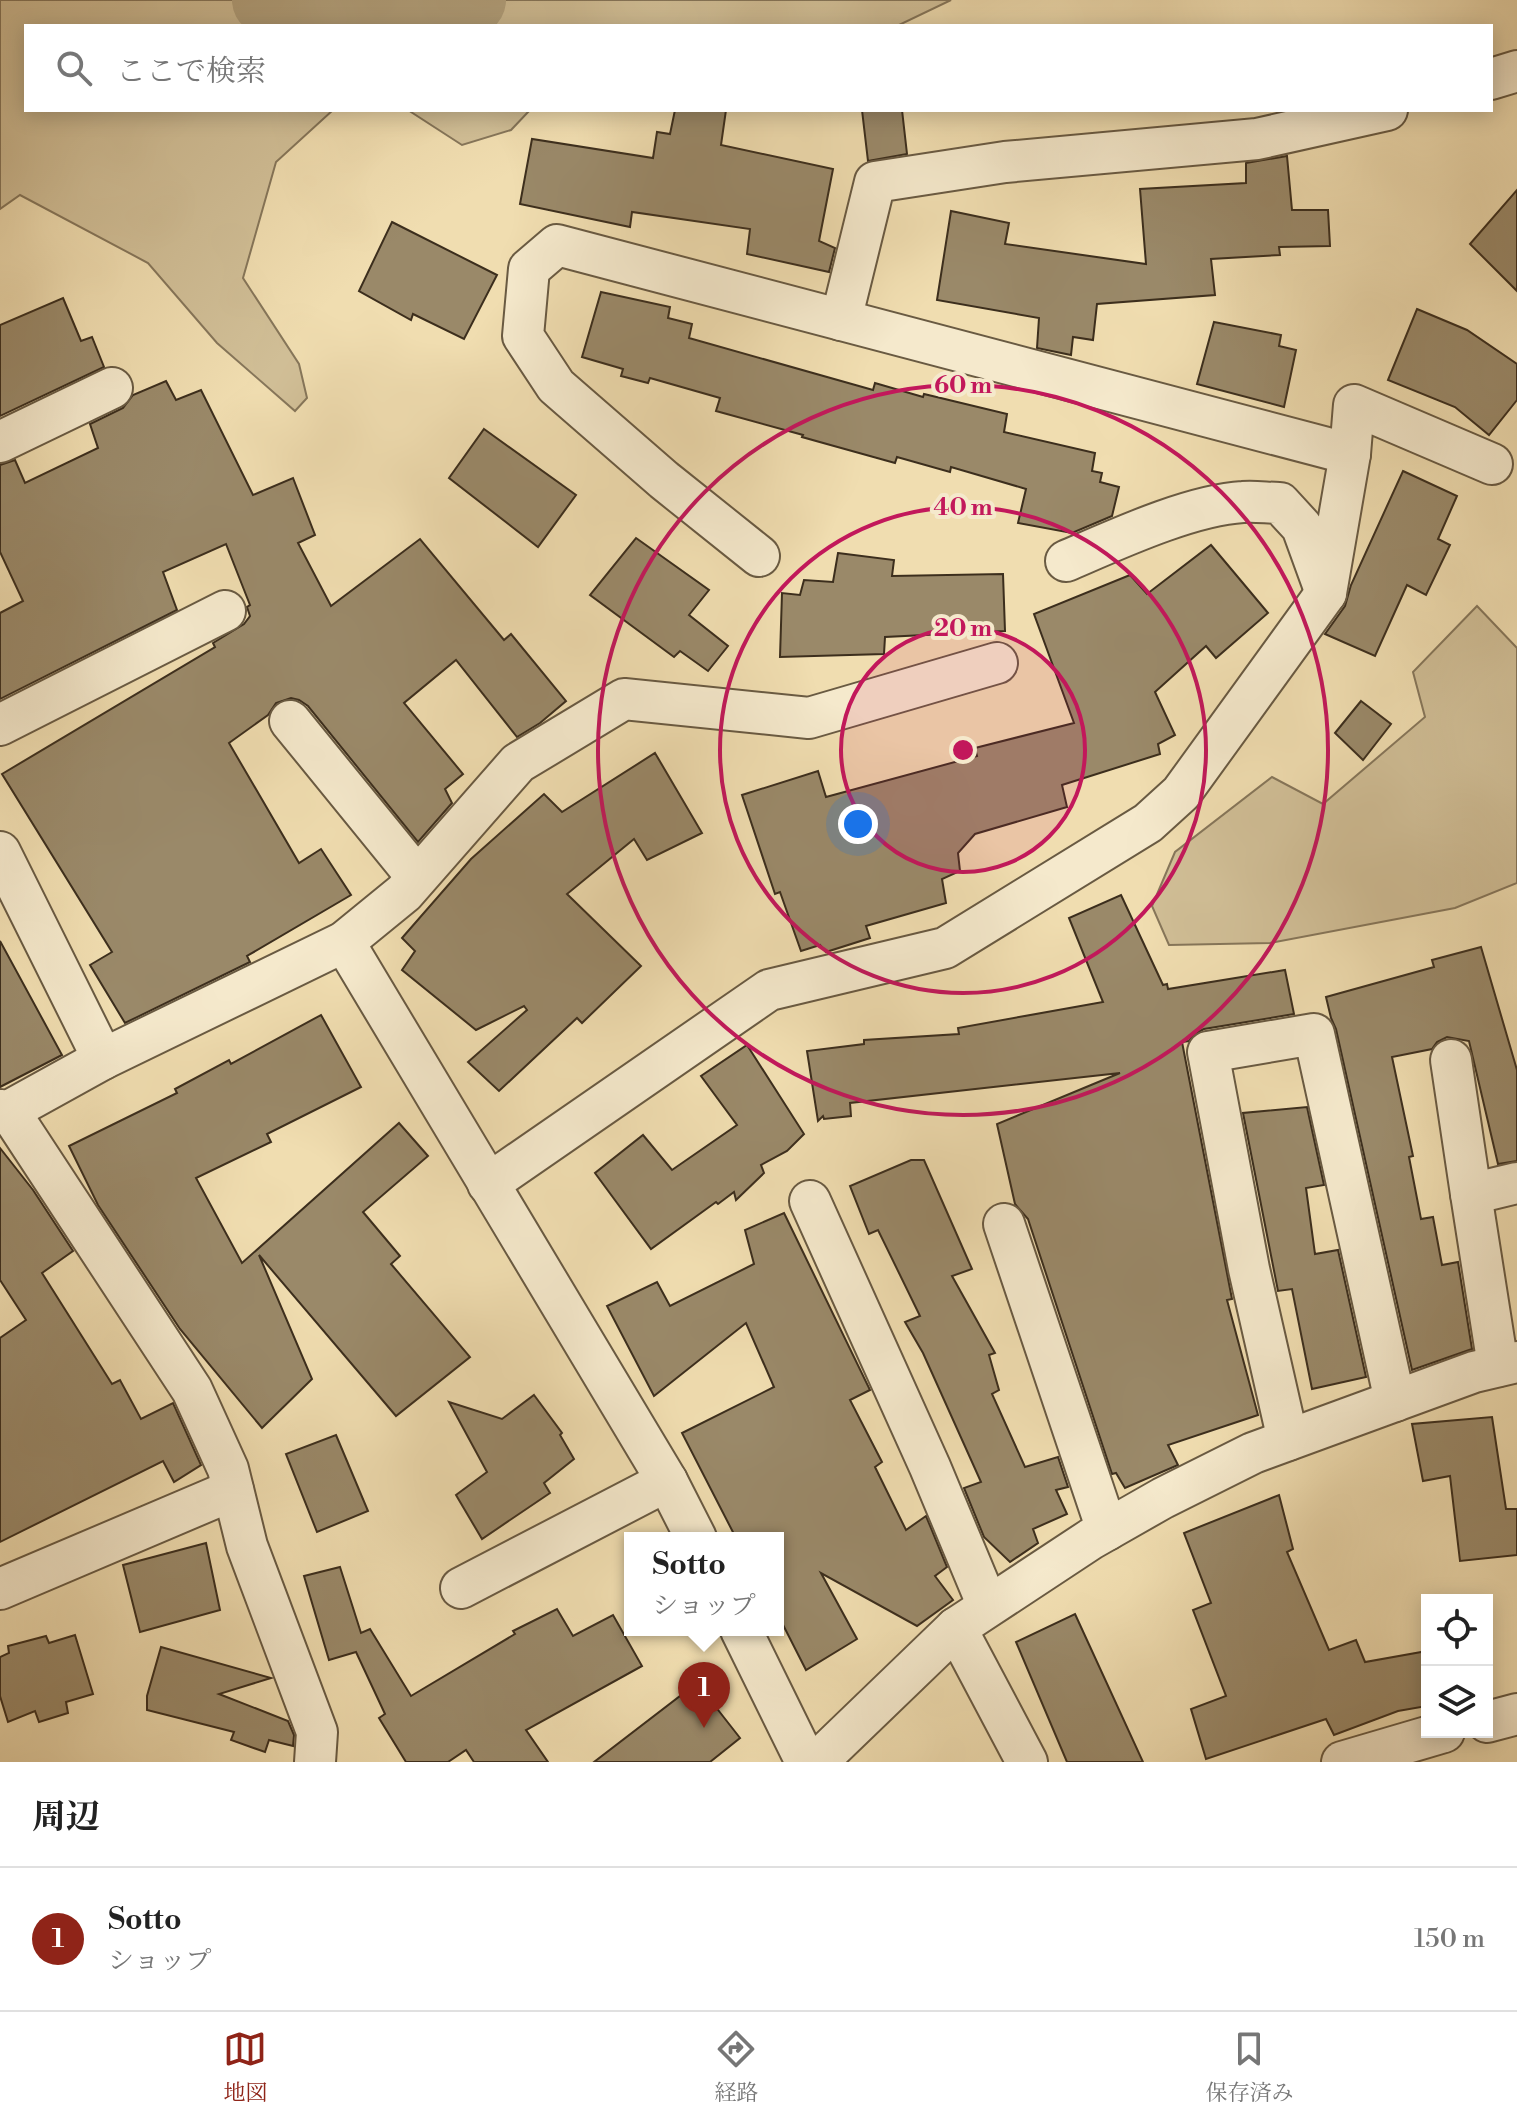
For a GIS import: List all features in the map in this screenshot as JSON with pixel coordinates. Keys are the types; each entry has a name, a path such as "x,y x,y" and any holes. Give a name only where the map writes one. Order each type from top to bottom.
{"street":[{"path":"1493,78 1517,71"},
{"path":"841,320 875,182 1005,162 1257,139 1378,112"},
{"path":"759,556 664,480 556,386 523,336 529,269 557,245 1350,454"},
{"path":"0,442 112,388"},
{"path":"488,1184 769,990 945,948 1148,823 1181,793 1326,593 1350,454 1354,405 1492,464"},
{"path":"1066,561 1118,538 1190,513 1241,502 1280,503 1302,527 1326,593"},
{"path":"0,725 225,611"},
{"path":"315,1762 317,1732 247,1546 228,1469 192,1390 4,1110 344,942 404,893 518,763 624,699 809,718 997,663"},
{"path":"290,721 417,877"},
{"path":"0,852 103,1059"},
{"path":"344,942 667,1481 693,1532"},
{"path":"1288,1440 1249,1269 1208,1052 1314,1034 1395,1401"},
{"path":"817,1762 972,1617 1107,1530 1253,1453 1474,1372 1508,1364 1471,1194 1451,1060"},
{"path":"1471,1194 1517,1183"},
{"path":"810,1201 930,1467 972,1617 1027,1762"},
{"path":"1004,1224 1107,1530"},
{"path":"461,1588 667,1481"},
{"path":"0,1589 233,1490"},
{"path":"744,1636 806,1762"},
{"path":"1493,1720 1517,1714"},
{"path":"1342,1762 1424,1738"}],"shaded area":[{"path":"0,0 951,0 901,24 24,24 24,112 331,112 276,162 243,278 299,364 307,398 295,411 217,343 148,263 20,195 0,209"},
{"path":"411,112 528,112 511,130 462,145"},
{"path":"1477,606 1517,648 1517,883 1455,908 1270,943 1169,945 1152,906 1175,852 1272,777 1323,804 1425,717 1413,672"}],"building":[{"path":"675,112 726,112 721,145 833,169 819,241 835,248 829,272 747,254 750,229 632,212 630,227 520,204 532,139 653,158 657,132 670,134"},
{"path":"862,112 902,112 907,154 868,161"},
{"path":"1287,156 1292,210 1328,210 1330,246 1279,247 1280,255 1211,259 1215,295 1097,304 1093,340 1073,337 1071,355 1037,348 1039,318 937,300 951,211 1009,223 1005,244 1146,264 1140,189 1246,183 1246,163"},
{"path":"1517,190 1517,291 1470,244"},
{"path":"392,222 497,275 464,339 413,314 411,320 359,291"},
{"path":"601,292 670,307 668,318 692,324 689,338 873,390 875,383 923,397 924,394 1007,414 1004,432 1095,453 1092,471 1102,473 1100,482 1119,487 1112,516 1072,533 1018,523 1026,489 951,467 950,472 897,457 895,463 834,446 716,411 720,398 650,378 648,383 621,376 623,369 582,357"},
{"path":"63,298 81,341 92,337 104,367 0,416 0,325"},
{"path":"1417,309 1467,330 1517,364 1517,400 1489,435 1455,407 1388,380"},
{"path":"1214,322 1281,335 1279,346 1296,350 1284,407 1197,384"},
{"path":"166,381 176,400 201,390 253,495 293,478 315,535 298,543 331,606 420,539 504,640 511,634 566,701 517,737 456,660 404,703 463,774 445,789 452,803 418,842 308,706 291,698 276,703 268,715 229,743 299,863 321,849 351,895 247,956 250,962 125,1023 90,965 112,952 2,774 215,647 213,643 244,624 250,616 247,607 250,605 226,544 163,572 177,610 0,699 0,613 23,601 0,552 0,465 15,460 25,483 98,448 90,424 123,408 133,395"},
{"path":"484,429 576,495 538,547 449,478"},
{"path":"1403,471 1457,496 1438,539 1450,545 1426,595 1407,585 1375,656 1325,634 1345,606 1351,585"},
{"path":"636,538 709,590 689,615 728,646 708,671 680,651 674,657 590,595"},
{"path":"1211,545 1268,613 1216,658 1206,646 1155,692 1175,735 1158,744 1160,754 1062,785 1067,807 975,834 958,853 960,871 942,879 946,903 866,926 870,938 826,952 820,945 801,951 780,892 775,894 742,795 818,771 826,797 977,756 975,748 1074,723 1034,614 1130,575 1147,594"},
{"path":"838,553 894,560 892,576 1003,574 1005,631 885,637 884,654 780,657 782,593 800,595 804,580 833,582"},
{"path":"1361,701 1391,724 1363,760 1335,733"},
{"path":"655,753 702,833 647,860 634,839 567,894 641,966 582,1023 577,1018 499,1091 468,1062 527,1010 524,1006 476,1030 402,970 415,951 402,938 471,859 544,794 562,812"},
{"path":"1121,895 1163,985 1167,984 1168,989 1285,970 1294,1014 1204,1029 1189,1041 1182,1042 1232,1299 1227,1300 1258,1415 1168,1445 1178,1465 1125,1488 1116,1473 1112,1474 1028,1219 1015,1204 997,1124 1120,1073 850,1103 851,1116 824,1119 823,1116 818,1121 807,1051 864,1044 864,1040 959,1034 958,1028 1103,1002 1069,918"},
{"path":"0,941 62,1055 0,1087"},
{"path":"1481,947 1517,1070 1517,1161 1498,1164 1469,1041 1447,1037 1432,1049 1392,1057 1413,1156 1409,1157 1421,1219 1433,1217 1442,1265 1458,1262 1472,1349 1412,1370 1336,1029 1326,997 1434,967 1432,960"},
{"path":"321,1015 361,1087 267,1134 271,1142 196,1178 242,1263 399,1123 428,1156 363,1212 400,1256 391,1264 470,1357 396,1416 259,1255 312,1379 262,1428 180,1329 98,1205 69,1146 177,1093 175,1089 229,1060 231,1064"},
{"path":"747,1045 804,1134 787,1151 761,1165 764,1173 736,1200 734,1192 718,1204 716,1202 651,1249 595,1173 643,1135 672,1170 737,1125 701,1076"},
{"path":"1307,1107 1324,1185 1306,1188 1315,1254 1338,1250 1366,1377 1312,1389 1292,1289 1278,1291 1243,1113"},
{"path":"0,1148 33,1190 73,1251 42,1273 112,1384 120,1380 141,1419 173,1403 201,1465 174,1482 163,1461 0,1542 0,1338 26,1320 0,1280"},
{"path":"911,1160 924,1160 972,1269 952,1276 995,1353 989,1355 999,1390 992,1394 1025,1467 1058,1457 1068,1487 1056,1490 1067,1514 1033,1529 1038,1543 1010,1562 984,1537 964,1488 981,1482 923,1353 905,1322 920,1316 878,1230 869,1234 850,1186"},
{"path":"784,1213 870,1390 850,1400 882,1462 875,1467 906,1530 926,1516 947,1567 935,1576 953,1600 917,1626 821,1573 857,1639 806,1670 784,1627 784,1532 733,1532 682,1433 774,1387 746,1323 654,1396 607,1306 657,1282 670,1306 754,1264 745,1230"},
{"path":"534,1395 562,1433 560,1435 574,1459 544,1483 550,1493 482,1539 456,1495 487,1472 449,1402 502,1419"},
{"path":"1492,1417 1506,1509 1517,1509 1517,1555 1460,1561 1450,1476 1423,1481 1412,1424"},
{"path":"336,1435 368,1511 317,1532 286,1454"},
{"path":"1279,1495 1293,1549 1287,1552 1329,1650 1356,1640 1365,1662 1421,1652 1421,1707 1398,1711 1334,1735 1326,1719 1206,1759 1191,1709 1226,1696 1193,1610 1211,1603 1184,1533"},
{"path":"206,1543 220,1610 140,1632 123,1565"},
{"path":"340,1567 361,1633 370,1629 411,1696 515,1634 513,1631 557,1609 573,1636 613,1615 642,1666 526,1730 548,1762 474,1762 466,1750 448,1762 406,1762 379,1718 385,1714 356,1652 329,1660 304,1576"},
{"path":"1075,1614 1143,1762 1067,1762 1016,1642"},
{"path":"75,1635 93,1694 66,1702 68,1713 39,1722 35,1711 8,1722 0,1696 0,1657 9,1653 8,1646 46,1636 49,1643"},
{"path":"161,1647 271,1678 219,1694 288,1721 294,1735 293,1746 269,1740 265,1752 231,1740 234,1732 147,1710 147,1696"},
{"path":"697,1683 740,1738 710,1762 594,1762"}],"waterway":[{"path":"268,0 334,21 408,17 470,0"}],"place":[{"name":"Sotto","path":"704,1728"}]}
